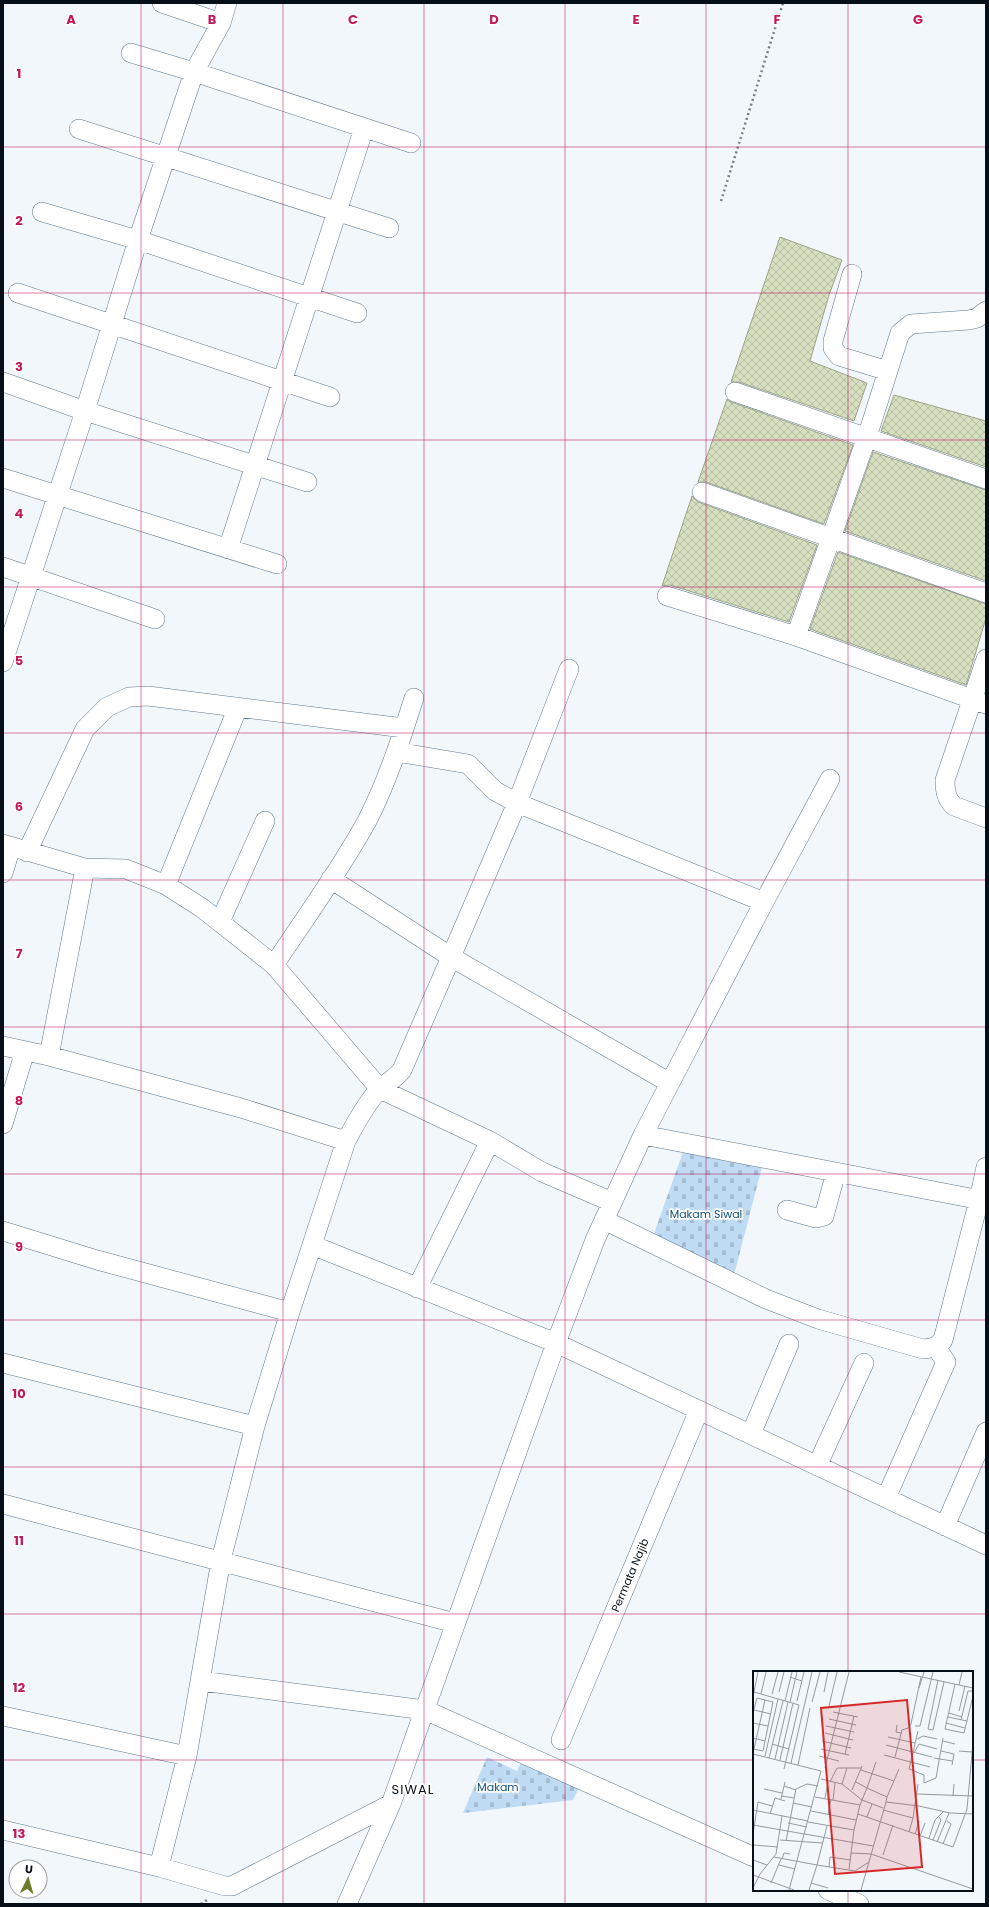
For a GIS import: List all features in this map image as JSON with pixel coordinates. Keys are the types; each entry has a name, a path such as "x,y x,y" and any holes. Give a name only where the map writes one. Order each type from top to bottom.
{"street":[{"path":"162,3 221,23"},
{"path":"3,662 56,495 85,411 138,240 194,72 221,23 227,3"},
{"path":"131,53 411,143"},
{"path":"228,549 364,128"},
{"path":"79,129 389,228"},
{"path":"42,212 138,240 357,313"},
{"path":"852,274 833,341 834,348 840,356 888,371"},
{"path":"18,293 330,397"},
{"path":"796,636 868,437 897,339 907,326 969,320 977,318 986,311"},
{"path":"3,382 85,411 307,482"},
{"path":"735,392 986,479"},
{"path":"3,478 277,564"},
{"path":"702,492 986,593"},
{"path":"3,567 156,619"},
{"path":"667,596 796,636 980,702"},
{"path":"986,658 980,702 945,780 945,789 950,803 954,806 986,818"},
{"path":"159,1867 187,1756 221,1560 255,1426 290,1312 346,1141 356,1122 380,1089 395,1078 402,1070 517,803 569,669"},
{"path":"3,873 14,848 85,729 107,707 128,697 139,696 238,707 404,728"},
{"path":"274,965 331,879 367,820 397,752 414,698"},
{"path":"166,885 238,707"},
{"path":"397,752 468,764 495,791 517,803 764,902"},
{"path":"347,1904 391,1804 556,1343 595,1240 643,1135 764,902 830,779"},
{"path":"220,922 265,821"},
{"path":"14,848 85,868 126,869 166,885 220,922 274,965 380,1089 490,1141 542,1172 612,1202"},
{"path":"49,1056 85,868"},
{"path":"331,879 451,957 670,1083"},
{"path":"3,1046 49,1056 241,1108 346,1141"},
{"path":"3,1124 25,1051"},
{"path":"643,1135 983,1201"},
{"path":"417,1288 490,1141"},
{"path":"604,1220 766,1299 818,1319 923,1349 936,1347 944,1340 983,1201 986,1167"},
{"path":"787,1210 816,1218 824,1216 836,1172"},
{"path":"3,1231 97,1260 290,1312"},
{"path":"312,1245 556,1343 986,1546"},
{"path":"751,1434 789,1344"},
{"path":"886,1498 946,1362 936,1347"},
{"path":"3,1363 255,1426"},
{"path":"817,1466 864,1363"},
{"name":"Permata Najib","path":"561,1740 699,1410"},
{"path":"945,1526 986,1432"},
{"path":"3,1504 221,1560 455,1623"},
{"path":"200,1681 424,1710 753,1857"},
{"path":"3,1716 187,1756"},
{"path":"3,1830 159,1867 225,1886 232,1886 391,1804"},
{"path":"830,1891 859,1904"}],"path":[{"path":"721,201 783,3"}],"green space":[{"name":"Makam Siwal","path":"683,1152 762,1167 734,1275 652,1239"},
{"name":"Makam","path":"487,1757 517,1771 522,1760 581,1784 573,1800 463,1813"}],"building":[{"path":"780,237 842,260 829,295 810,361 867,383 854,421 739,382 731,382"},
{"path":"894,395 986,421 986,467 881,431"},
{"path":"727,399 731,402 853,445 824,524 706,482 698,482"},
{"path":"873,452 986,490 986,581 845,531"},
{"path":"692,496 698,502 817,545 789,622 670,585 662,586"},
{"path":"838,552 986,604 986,618 966,685 810,629"}],"district":[{"name":"SIWAL","path":"413,1789"}]}
